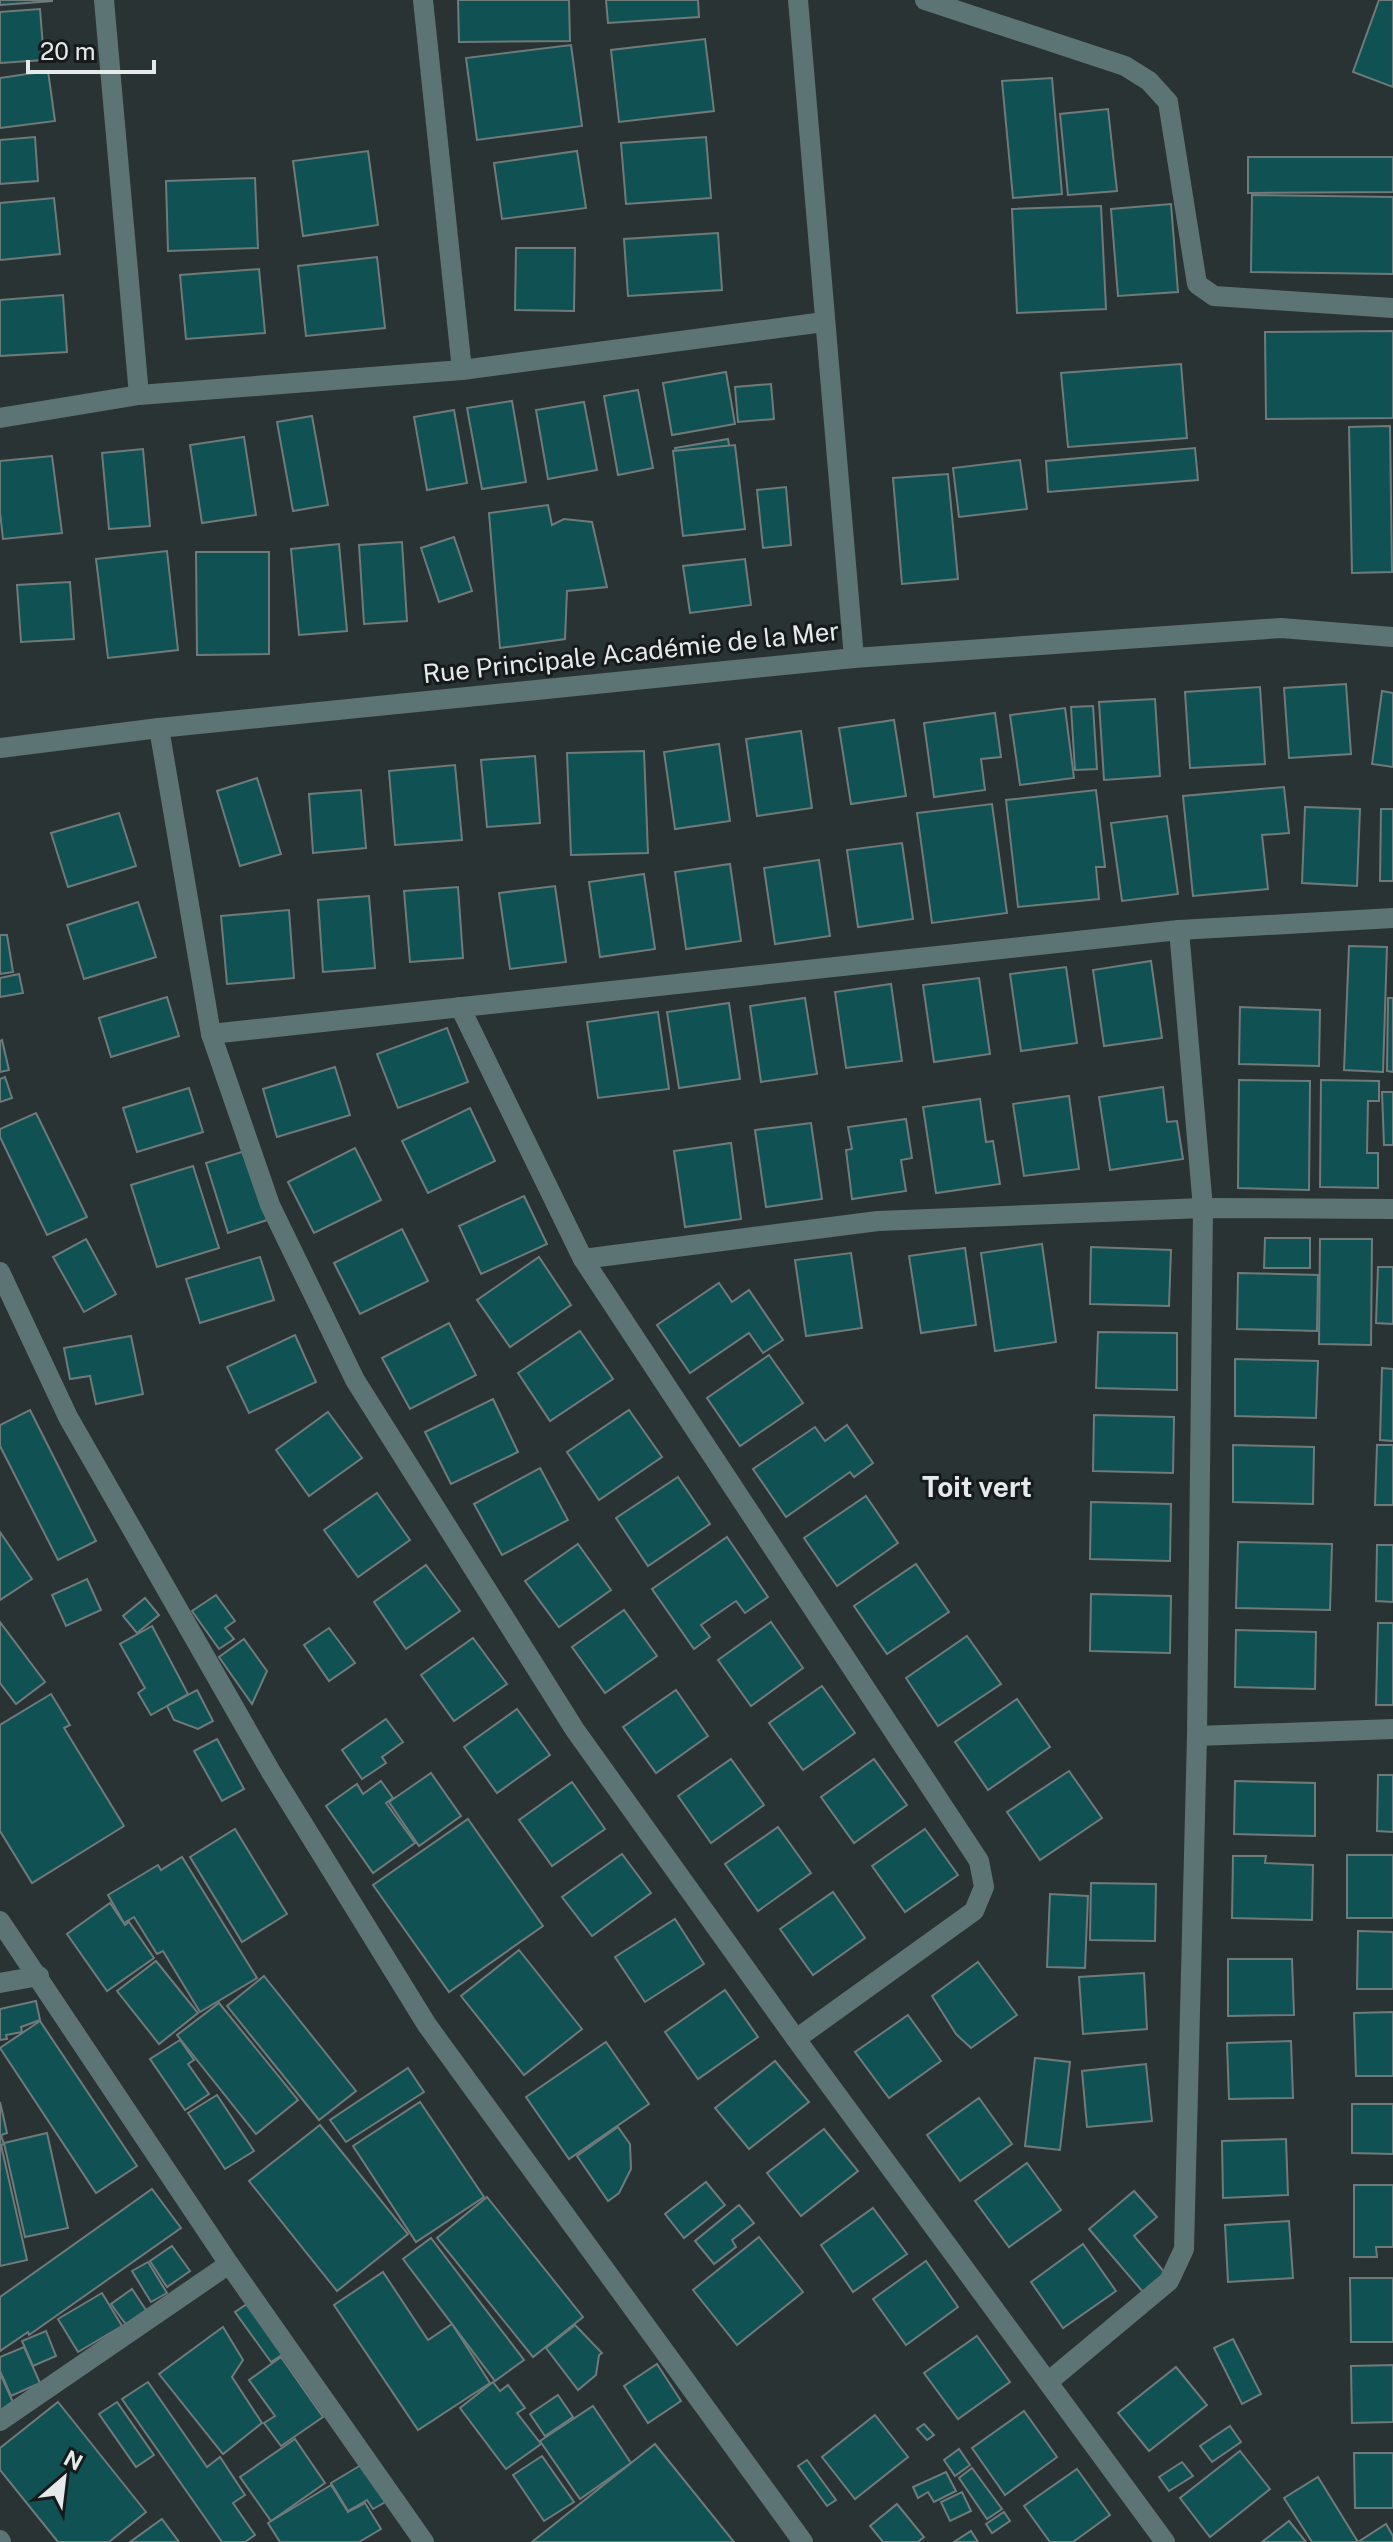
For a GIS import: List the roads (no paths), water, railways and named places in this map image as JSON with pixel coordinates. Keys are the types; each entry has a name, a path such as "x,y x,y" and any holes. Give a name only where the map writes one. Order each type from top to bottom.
{"street":[{"path":"104,0 139,395"},
{"path":"423,0 462,370"},
{"name":"Rue Principale Académie de la Mer","path":"0,748 159,728 854,658 798,0"},
{"path":"925,0 1125,66 1149,81 1168,102 1197,284 1214,296 1393,308"},
{"path":"0,418 139,395 462,370 824,322"},
{"path":"854,658 1281,628 1393,637"},
{"path":"159,728 211,1034 270,1205 355,1380 575,1730 796,2039 1165,2542"},
{"path":"211,1034 1179,930 1393,918"},
{"path":"1048,2382 1169,2281 1184,2249 1197,1736 1203,1208 1179,930"},
{"path":"460,1007 583,1259 979,1861 984,1887 974,1911 796,2039"},
{"path":"583,1259 878,1221 1203,1208 1393,1209"},
{"path":"0,1272 68,1417 271,1772 427,2025 803,2542"},
{"path":"1197,1736 1393,1729"},
{"path":"0,1921 229,2264 424,2542"},
{"path":"0,1983 39,1976"},
{"path":"0,2421 229,2264"}],"district":[{"name":"Toit vert","path":"977,1486"}]}
